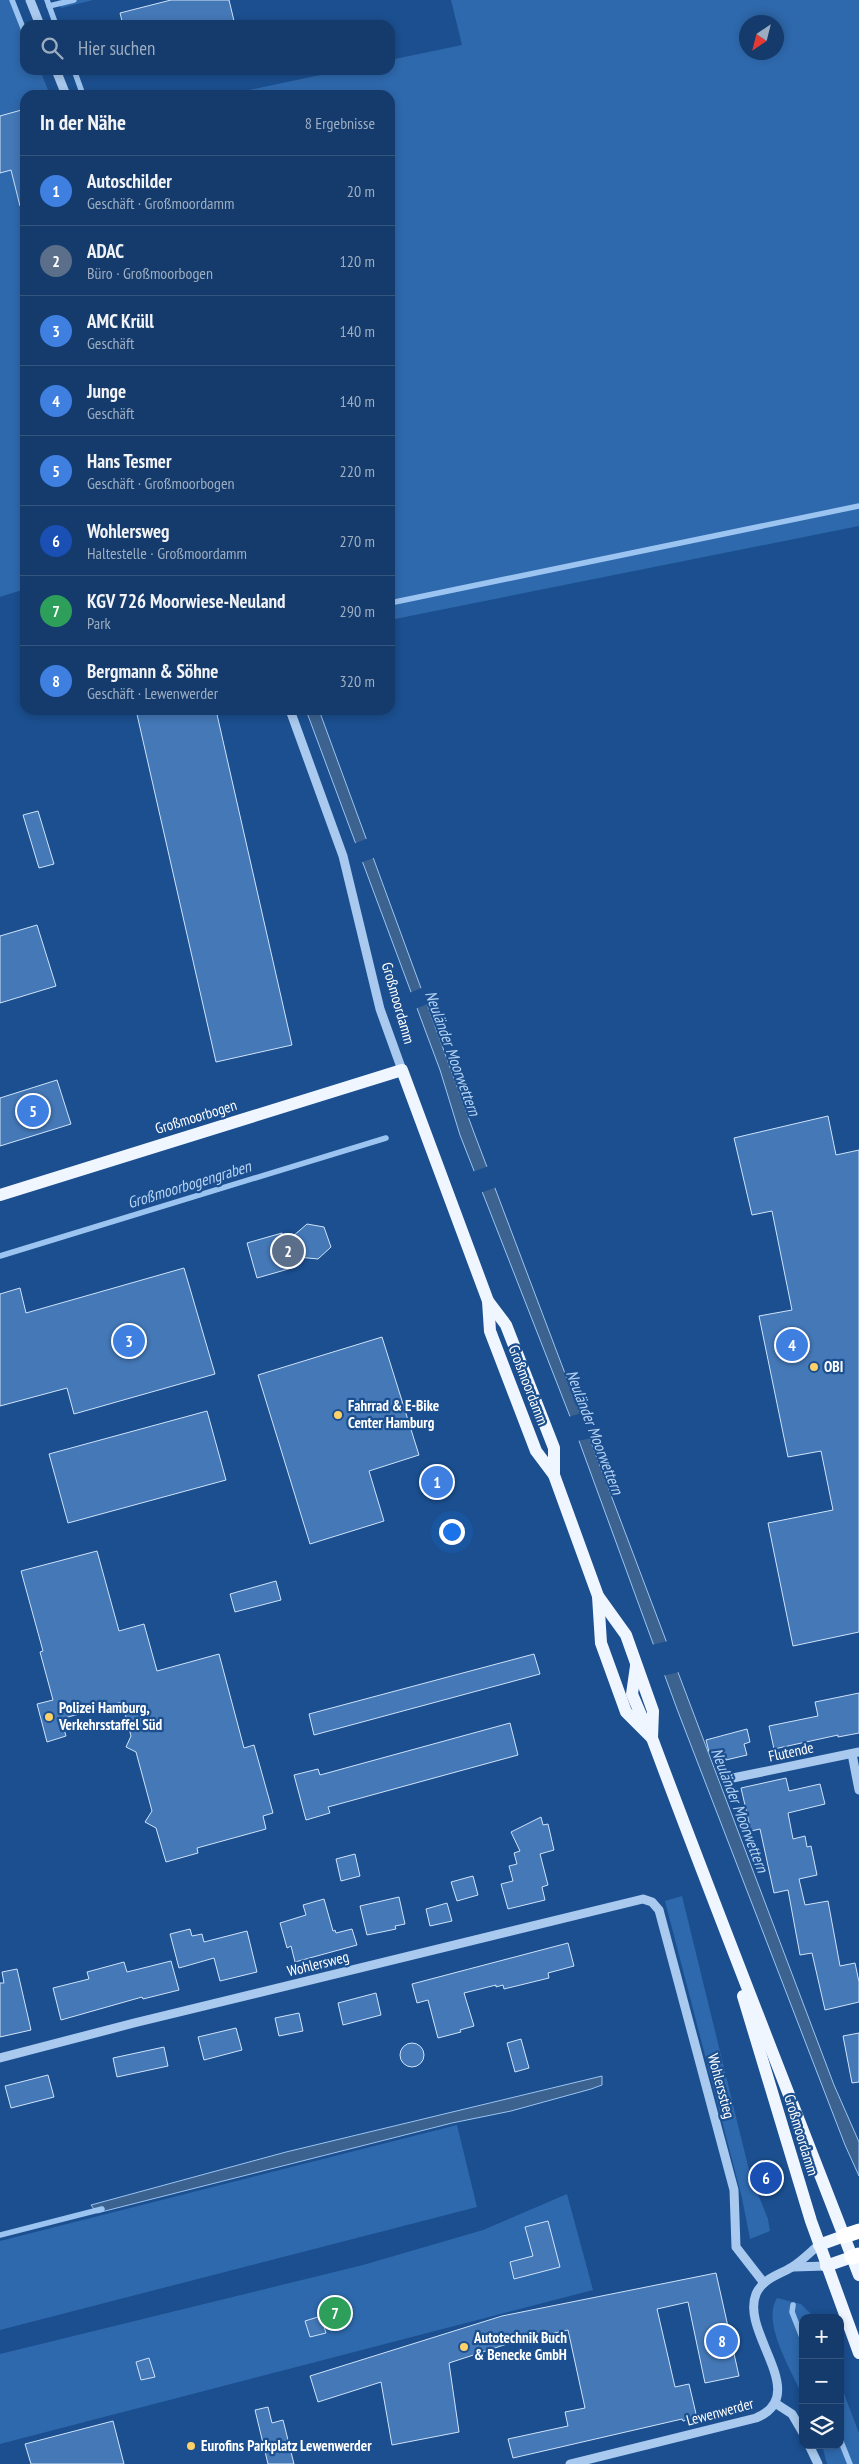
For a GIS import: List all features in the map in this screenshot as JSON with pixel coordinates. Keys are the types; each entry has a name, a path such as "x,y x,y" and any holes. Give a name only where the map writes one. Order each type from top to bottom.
{"highway":[{"path":"844,2236 859,2231"}],"main road":[{"name":"Großmoorbogen","path":"0,1195 402,1070"},
{"name":"Großmoordamm","path":"402,1070 488,1301 506,1325 554,1448 554,1475"},
{"name":"Großmoordamm","path":"488,1301 490,1331 536,1451 554,1475 598,1596 626,1635 653,1711 652,1738 722,1924 844,2236 856,2256 859,2274"},
{"path":"524,1420 549,1435"},
{"name":"Großmoordamm","path":"598,1596 601,1644 626,1712 652,1738"},
{"name":"Großmoordamm","path":"722,1924 819,2245 859,2353"},
{"path":"819,2245 844,2236"},
{"path":"826,2266 856,2256"}],"street":[{"path":"30,0 38,20"},
{"path":"58,75 64,90"},
{"name":"Großmoordamm","path":"292,715 343,856 380,1009 402,1070"},
{"path":"855,1753 859,1790"},
{"name":"Flutende","path":"728,1780 855,1753"},
{"name":"Wohlersweg","path":"0,2058 134,2023 644,1899"},
{"name":"Wohlersstieg","path":"644,1899 652,1902 659,1910 721,2140 734,2190 736,2247 764,2283"},
{"path":"764,2283 793,2266 819,2245"},
{"path":"793,2266 826,2266"},
{"name":"Lewenwerder","path":"570,2464 764,2415 775,2403 778,2386 776,2374 760,2337 754,2311 755,2297 764,2283"},
{"path":"775,2403 792,2414 799,2426"},
{"path":"811,2449 818,2464"}],"shaded area":[{"path":"0,0 14,0 22,20 20,20 20,75 42,75 48,90 20,90 20,591 0,597"},
{"path":"58,0 93,0 61,8"},
{"path":"451,0 859,0 859,526 395,619 395,90 249,90 320,75 395,75 395,59 462,45"},
{"path":"308,715 321,715 473,1130 834,2085 859,2142 859,2176 845,2145 677,1709 571,1419 460,1135 440,1070"},
{"path":"682,1896 750,2174 768,2219 770,2231 750,2239 742,2198 665,1901"},
{"path":"602,2076 602,2085 511,2111 452,2123 97,2213 91,2205 286,2152"},
{"path":"457,2125 477,2207 0,2330 0,2241"},
{"path":"567,2194 593,2290 0,2444 0,2354 363,2265 483,2230"},
{"path":"777,2298 801,2304 811,2314 799,2314 799,2389 775,2333 773,2308"},
{"path":"844,2394 859,2433 859,2464 827,2464 823,2449 844,2449"}],"pier":[{"path":"369,838 376,857 360,863 353,844"},
{"path":"424,987 430,1003 415,1009 409,993"},
{"path":"489,1166 497,1187 480,1193 472,1172"},
{"path":"582,1413 592,1438 577,1441 568,1417"},
{"path":"668,1641 679,1672 662,1676 651,1645"}],"building":[{"path":"171,0 229,0 234,20 122,20 120,13"},
{"path":"20,110 20,206 11,170 0,173 0,116"},
{"path":"137,715 217,715 292,1045 216,1062"},
{"path":"38,811 54,864 39,868 23,815"},
{"path":"37,925 56,986 0,1003 0,936"},
{"path":"57,1080 71,1124 0,1146 0,1098"},
{"name":"OBI","path":"828,1116 836,1155 859,1150 859,1632 793,1646 768,1523 833,1510 821,1451 788,1457 759,1316 792,1310 772,1211 752,1215 734,1138"},
{"path":"307,1224 324,1227 331,1247 318,1259 288,1256 292,1268 257,1278 247,1243 282,1233 285,1243"},
{"path":"184,1268 215,1374 74,1414 67,1388 0,1406 0,1294 20,1288 26,1313"},
{"name":"Fahrrad & E-Bike Center Hamburg","path":"382,1337 419,1455 369,1471 384,1521 310,1544 258,1375"},
{"path":"207,1411 226,1480 68,1523 49,1454"},
{"path":"97,1551 119,1631 144,1624 157,1671 219,1654 244,1748 254,1745 273,1813 263,1816 266,1829 197,1848 198,1853 166,1862 156,1828 145,1822 152,1811 136,1752 126,1747 131,1736 122,1702 61,1719 66,1736 47,1742 37,1704 53,1700 40,1652 43,1651 21,1571"},
{"path":"276,1581 281,1600 235,1612 230,1594"},
{"path":"534,1654 540,1674 314,1735 309,1714"},
{"path":"859,1693 859,1733 838,1737 838,1735 774,1749 769,1726 818,1716 815,1702"},
{"path":"510,1723 518,1755 328,1807 330,1813 306,1820 294,1775 318,1769 320,1775"},
{"path":"747,1729 750,1742 744,1744 747,1755 726,1760 723,1749 709,1752 706,1740"},
{"path":"786,1778 789,1791 820,1784 825,1804 788,1813 793,1839 805,1836 807,1847 811,1846 817,1875 799,1879 805,1905 828,1901 840,1966 855,1963 859,1982 859,2002 825,2010 812,1953 800,1955 788,1890 774,1893 760,1829 751,1831 741,1788"},
{"path":"541,1817 543,1825 548,1824 554,1850 540,1854 548,1885 542,1887 545,1900 508,1909 501,1884 513,1881 509,1866 517,1864 514,1853 520,1851 511,1832"},
{"path":"355,1854 360,1876 341,1881 336,1859"},
{"path":"473,1876 478,1895 457,1901 451,1882"},
{"path":"399,1897 405,1924 395,1926 396,1929 367,1935 360,1906"},
{"path":"324,1899 333,1931 335,1930 336,1933 352,1929 357,1945 295,1962 291,1946 287,1948 280,1923 306,1915 303,1905"},
{"path":"447,1903 452,1921 430,1926 426,1909"},
{"path":"190,1929 192,1936 202,1934 204,1942 247,1931 257,1972 220,1981 214,1958 179,1968 170,1934"},
{"path":"568,1943 574,1966 548,1973 549,1978 504,1989 503,1985 496,1987 496,1985 464,1993 474,2026 460,2030 461,2032 438,2038 428,2000 417,2003 412,1984"},
{"path":"171,1961 179,1990 143,1999 142,1997 61,2020 53,1988 89,1979 87,1972 124,1962 127,1972"},
{"path":"17,1969 31,2030 0,2037 0,1983 4,1983 2,1972"},
{"path":"376,1993 381,2015 343,2025 338,2003"},
{"path":"299,2013 303,2031 279,2036 275,2018"},
{"path":"236,2028 242,2050 204,2060 198,2037"},
{"path":"859,2033 859,2082 852,2083 843,2036"},
{"path":"521,2039 529,2068 515,2072 507,2043"},
{"path":"412,2043 417,2044 423,2050 423,2060 417,2066 412,2067 407,2066 401,2060 400,2055 401,2050 407,2044"},
{"path":"164,2047 168,2066 117,2077 113,2058"},
{"path":"48,2075 54,2097 11,2108 5,2086"},
{"path":"548,2221 560,2267 514,2279 510,2262 533,2256 525,2227"},
{"path":"716,2273 739,2376 705,2383 688,2302 657,2309 675,2387 689,2384 697,2418 683,2421 682,2419 513,2458 508,2439 568,2426 565,2412 585,2408 568,2330 510,2343 449,2363 459,2432 392,2445 381,2382 318,2402 310,2376 502,2316"},
{"path":"321,2316 326,2333 310,2337 305,2321"},
{"path":"149,2358 155,2377 141,2380 136,2362"},
{"path":"268,2407 272,2423 283,2420 294,2464 268,2464 255,2410"},
{"path":"113,2421 124,2464 31,2464 25,2444"}],"waterway":[{"path":"12,0 20,20"},
{"name":"Neuländer Moorwettern","path":"47,0 54,20"},
{"path":"49,6 74,0"},
{"name":"Neuländer Moorwettern","path":"76,75 81,90"},
{"path":"395,602 859,506"},
{"name":"Großmoorbogengraben","path":"0,1256 386,1138"},
{"path":"0,2235 102,2209"},
{"name":"Neuländer Moorwettern","path":"793,2305 792,2312 799,2330"},
{"name":"Neuländer Moorwettern","path":"844,2449 850,2464"}],"place":[{"name":"Hans Tesmer","path":"33,1111"},
{"name":"ADAC","path":"288,1251"},
{"name":"AMC Krüll","path":"129,1341"},
{"name":"Junge","path":"792,1345"},
{"name":"OBI","path":"814,1367"},
{"name":"Fahrrad & E-Bike Center Hamburg","path":"338,1415"},
{"name":"Autoschilder","path":"437,1482"},
{"name":"Polizei Hamburg, Verkehrsstaffel Süd","path":"49,1717"},
{"name":"Wohlersweg","path":"766,2178"},
{"name":"KGV 726 Moorwiese-Neuland","path":"335,2313"},
{"name":"Bergmann & Söhne","path":"722,2341"},
{"name":"Autotechnik Buch & Benecke GmbH","path":"464,2347"},
{"name":"Eurofins Parkplatz Lewenwerder","path":"191,2446"}]}
